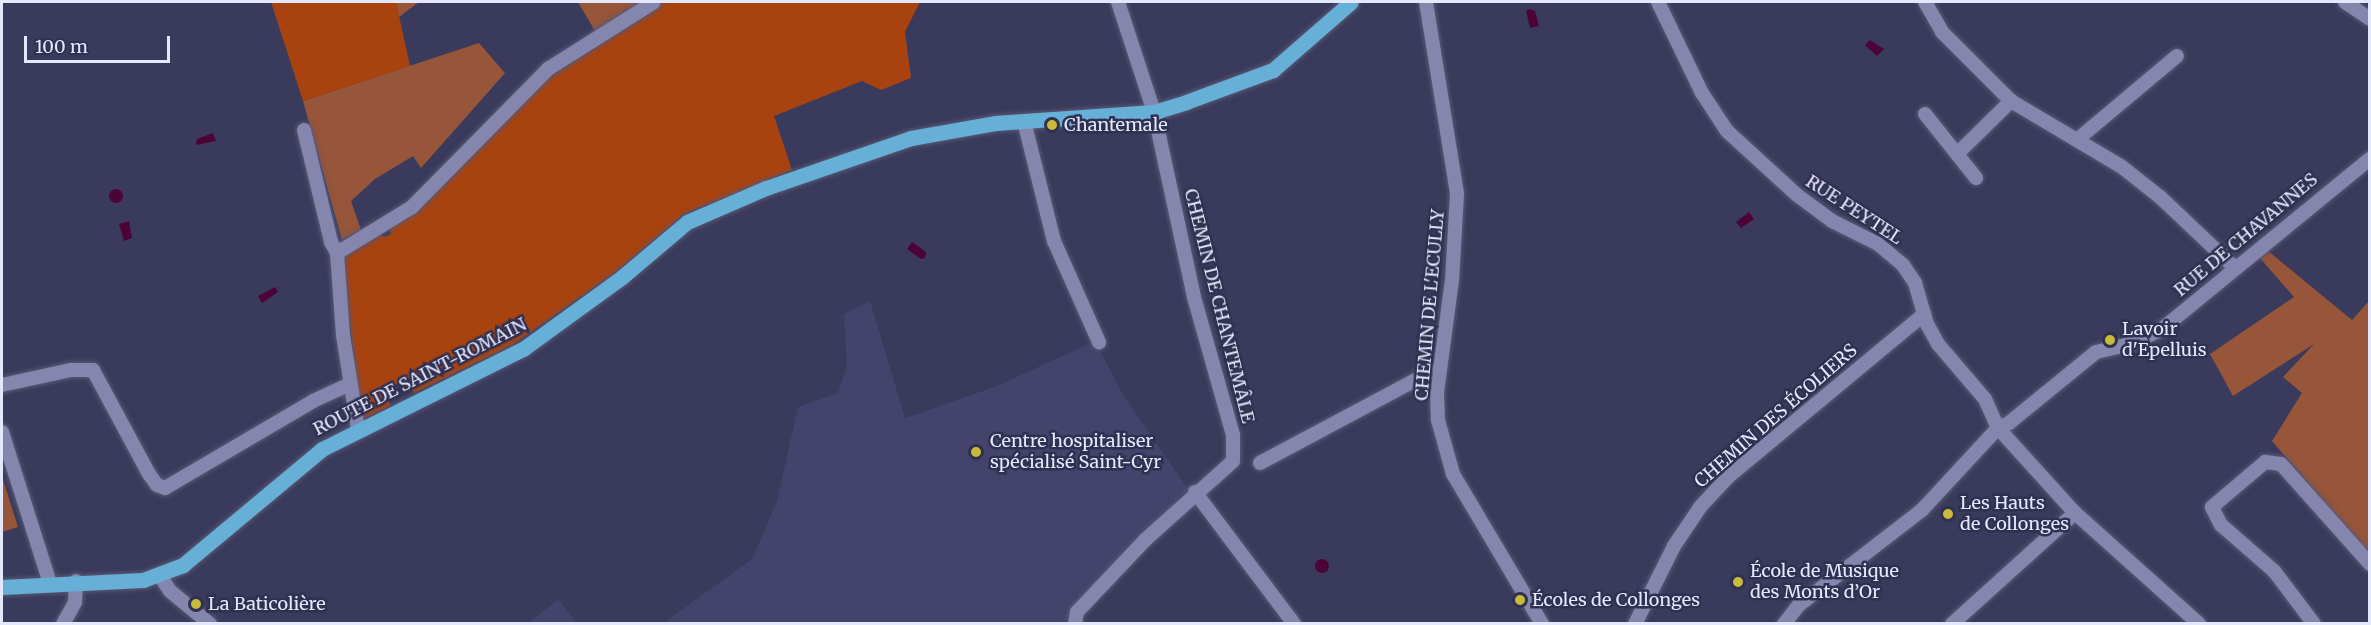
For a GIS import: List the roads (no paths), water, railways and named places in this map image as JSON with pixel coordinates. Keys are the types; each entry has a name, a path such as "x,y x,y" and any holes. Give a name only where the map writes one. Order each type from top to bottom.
{"main road":[{"name":"ROUTE DE SAINT-ROMAIN","path":"2,587 160,576 183,565 302,463 358,429 523,349 622,277 687,222 766,188 911,138 1024,121 1154,112 1273,70 1351,2"}],"street":[{"path":"337,253 412,207 548,69 654,2"},
{"path":"1118,2 1154,112"},
{"name":"CHEMIN DE L'ECULLY","path":"1426,2 1457,194 1455,244 1440,367 1438,420 1453,474 1542,624"},
{"name":"RUE PEYTEL","path":"1658,2 1702,93 1727,131 1797,195 1833,220 1878,244 1903,265 1915,283 1924,314 1938,344 1985,399 1998,428 2075,513 2199,624"},
{"path":"1925,2 1942,32 2011,100 2078,139 2160,197 2233,267"},
{"path":"2345,2 2370,19"},
{"path":"2078,139 2177,56"},
{"path":"1957,154 2011,100"},
{"name":"CHEMIN DE CHANTEMÂLE","path":"1075,624 1077,612 1195,492 1233,461 1233,435 1194,297 1154,112"},
{"path":"1925,114 1976,178"},
{"path":"1024,121 1054,241 1099,342"},
{"path":"304,130 328,231 337,253 350,384 358,429"},
{"name":"RUE DE CHAVANNES","path":"1784,624 1808,598 1922,510 1998,428 2009,423 2096,352 2131,344 2162,329 2233,267 2370,159"},
{"name":"CHEMIN DES ÉCOLIERS","path":"1635,624 1674,546 1701,506 1728,477 1924,314"},
{"path":"1260,463 1440,367"},
{"path":"2,385 71,370 98,373 149,474 160,488 313,401 350,384"},
{"path":"2,432 50,583"},
{"path":"2314,624 2274,571 2221,525 2212,507 2265,462 2281,464 2370,564"},
{"path":"1195,492 1294,624"},
{"path":"1953,624 2075,513"},
{"path":"160,576 170,591 210,624"},
{"path":"63,624 75,603 76,581"}],"place":[{"name":"Chantemale","path":"1052,125"},
{"name":"Lavoir d'Epelluis","path":"2110,340"},
{"name":"Centre hospitaliser spécialisé Saint-Cyr","path":"976,452"},
{"name":"Les Hauts de Collonges","path":"1948,514"},
{"name":"École de Musique des Monts d’Or","path":"1738,582"},
{"name":"Écoles de Collonges","path":"1520,600"},
{"name":"La Baticolière","path":"196,604"}]}
